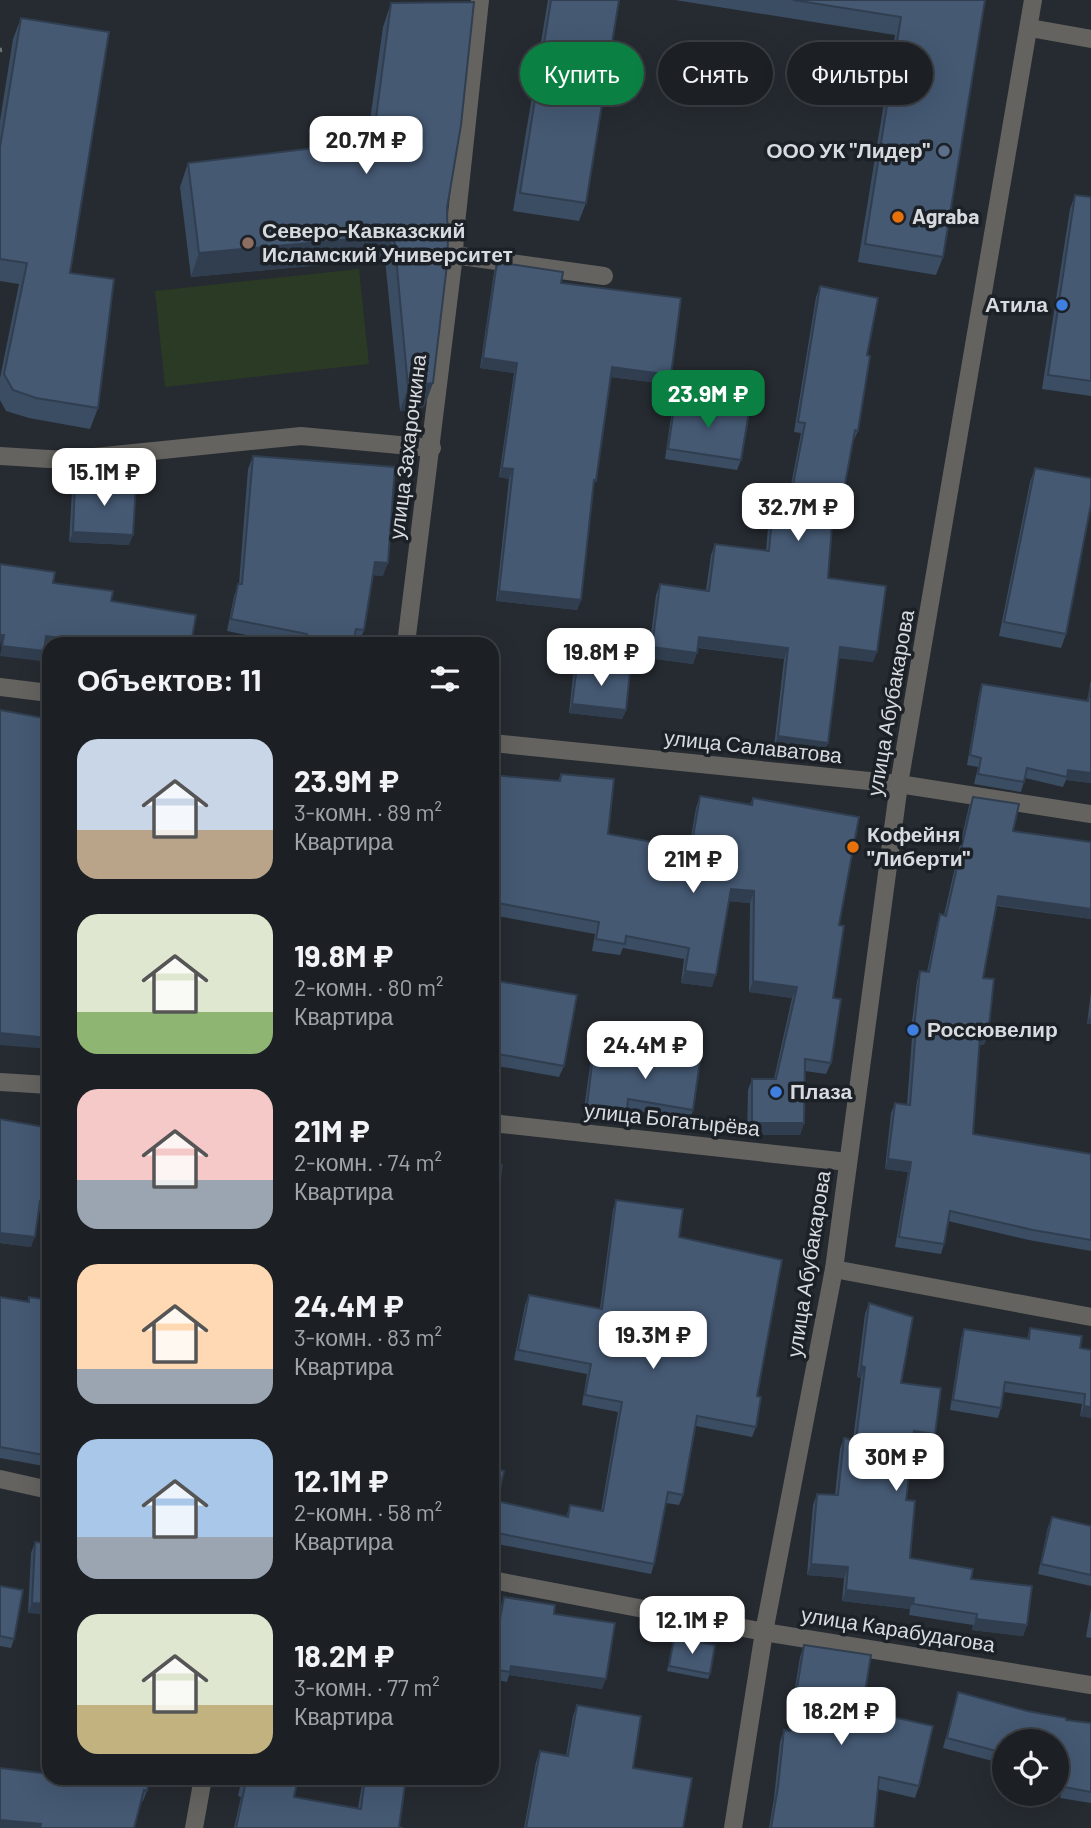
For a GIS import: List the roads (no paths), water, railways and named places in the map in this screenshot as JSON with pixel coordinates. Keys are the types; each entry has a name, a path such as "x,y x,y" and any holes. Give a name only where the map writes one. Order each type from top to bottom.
{"street":[{"name":"улица Захарочкина","path":"408,637 454,255 454,233 480,0"},
{"name":"улица Абубакарова","path":"733,1828 764,1632 834,1269 899,784 1033,0"},
{"path":"1030,27 1091,39"},
{"path":"454,255 604,276"},
{"path":"0,456 65,460 301,436 432,448"},
{"path":"0,687 42,692"},
{"name":"улица Салаватова","path":"499,744 899,784 1091,814"},
{"path":"0,1082 42,1085"},
{"name":"улица Богатырёва","path":"499,1124 848,1162"},
{"path":"834,1269 1091,1317"},
{"path":"0,1479 42,1488"},
{"name":"улица Карабудагова","path":"499,1581 764,1632 1091,1685"},
{"path":"194,1828 202,1785"}],"place":[{"name":"ООО УК \"Лидер\"","path":"944,151"},
{"name":"Agraba","path":"898,217"},
{"name":"Северо-Кавказский Исламский Университет","path":"248,243"},
{"name":"Атила","path":"1062,305"},
{"name":"Кофейня \"Либерти\"","path":"853,847"},
{"name":"Россювелир","path":"913,1030"},
{"name":"Плаза","path":"776,1092"}]}
